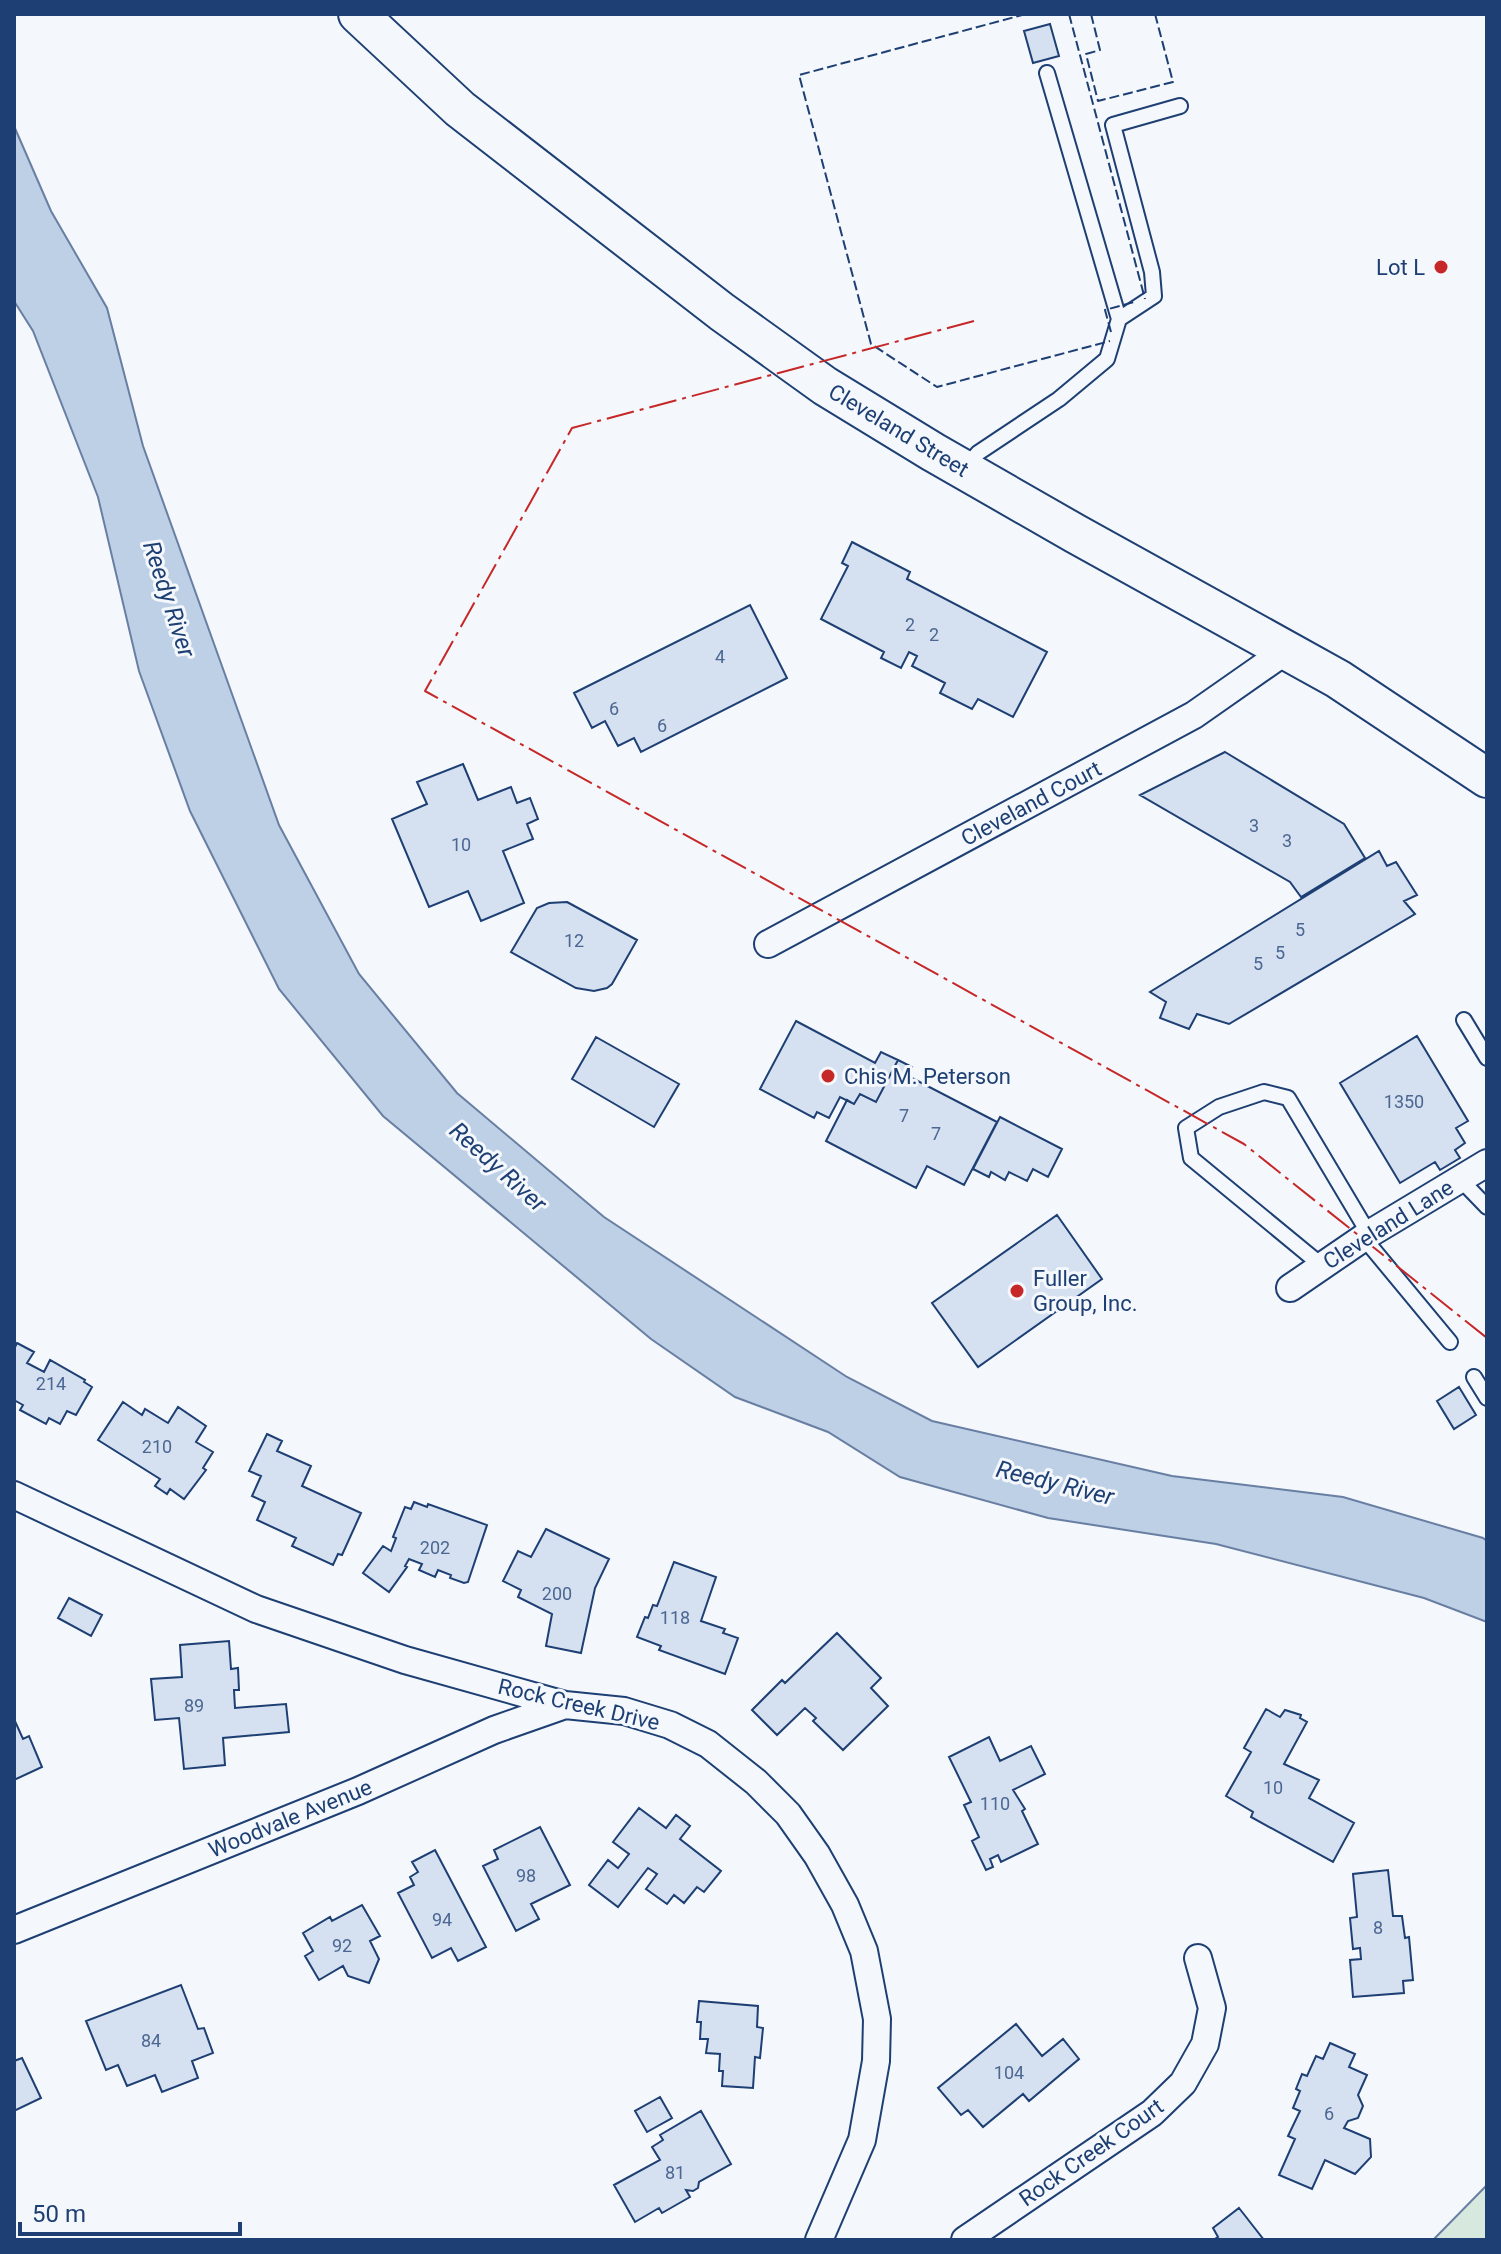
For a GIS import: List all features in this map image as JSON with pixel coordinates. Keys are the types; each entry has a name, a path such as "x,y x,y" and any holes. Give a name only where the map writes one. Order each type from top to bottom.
{"street":[{"name":"Cleveland Street","path":"358,14 460,109 722,312 825,386 964,470 1338,679 1487,778"},
{"name":"Cleveland Court","path":"768,944 1194,715 1287,650"},
{"name":"Cleveland Lane","path":"1290,1288 1366,1235 1487,1163"},
{"name":"Rock Creek Drive","path":"14,1495 256,1609 405,1660 565,1705 624,1711 670,1725 708,1744 756,1782 788,1814 817,1855 845,1905 864,1951 872,1982 877,2019 876,2061 862,2140 819,2240"},
{"name":"Woodvale Avenue","path":"14,1930 358,1791 494,1730 565,1705"},
{"name":"Rock Creek Court","path":"965,2240 1152,2113 1183,2083 1205,2044 1212,2008 1198,1958"}],"lane":[{"path":"964,470 978,453 1059,399 1107,359 1119,319 1047,73"},
{"path":"1119,319 1154,296 1152,272 1113,125 1180,106"},
{"path":"1464,1020 1487,1058"},
{"path":"1321,1265 1191,1158 1186,1128 1219,1107 1264,1092 1288,1098 1366,1235 1450,1342"},
{"path":"1460,1179 1487,1207"},
{"path":"1474,1377 1487,1398"}],"shaded area":[{"path":"1487,2185 1487,2240 1433,2240"}],"water":[{"name":"Reedy River","path":"14,126 51,211 107,308 143,446 279,825 359,974 457,1093 604,1217 847,1377 932,1421 1172,1476 1343,1497 1483,1538 1487,1541 1487,1622 1424,1598 1216,1544 1048,1518 900,1477 828,1432 735,1397 651,1339 383,1116 279,989 190,811 139,671 98,497 33,331 14,301"}],"building":[{"path":"1050,24 1059,56 1033,63 1024,31"},
{"path":"852,542 910,572 907,579 1047,652 1013,717 978,699 972,709 940,693 945,683 912,666 917,656 909,652 901,668 881,658 884,652 821,619 848,566 842,563"},
{"path":"750,605 787,678 641,752 634,738 618,746 605,721 592,728 574,693"},
{"path":"1225,752 1344,824 1365,858 1301,897 1290,882 1140,795"},
{"path":"463,764 478,800 511,787 517,803 530,798 538,819 527,824 533,839 503,851 524,903 481,921 468,891 429,907 392,819 427,804 417,782"},
{"path":"1379,851 1387,866 1396,862 1417,895 1404,901 1415,914 1229,1024 1197,1014 1189,1029 1160,1018 1166,1002 1150,992"},
{"path":"567,902 637,940 607,988 594,991 576,988 511,952 537,908 549,903"},
{"name":"Chis M. Peterson","path":"796,1021 875,1063 881,1052 898,1060 876,1102 860,1094 854,1104 840,1097 829,1118 817,1112 814,1118 760,1089"},
{"path":"1417,1036 1468,1121 1456,1128 1465,1143 1455,1150 1460,1158 1440,1170 1435,1162 1400,1183 1340,1083"},
{"path":"596,1037 679,1084 654,1127 572,1079"},
{"path":"898,1060 912,1067 908,1076 997,1122 964,1185 927,1166 916,1188 826,1141 847,1100 854,1104 860,1094 876,1102"},
{"path":"1000,1117 1062,1149 1048,1177 1033,1169 1027,1181 1009,1172 1005,1180 991,1172 989,1177 973,1169"},
{"name":"Fuller Group, Inc.","path":"1057,1215 1102,1279 978,1367 932,1303"},
{"path":"17,1343 34,1352 27,1363 44,1372 50,1360 92,1387 76,1415 67,1411 60,1424 49,1418 46,1424 20,1410 23,1405 14,1400 14,1349"},
{"path":"1459,1387 1476,1415 1454,1429 1437,1401"},
{"path":"123,1402 142,1415 145,1409 168,1423 178,1407 206,1426 196,1442 213,1452 203,1468 206,1470 184,1499 170,1489 167,1494 155,1486 160,1479 98,1440"},
{"path":"267,1434 282,1441 277,1451 311,1466 302,1486 361,1513 342,1555 338,1554 333,1565 292,1546 296,1538 257,1520 265,1502 252,1496 261,1476 249,1471"},
{"path":"414,1502 487,1525 468,1582 450,1578 451,1575 438,1570 435,1577 419,1570 422,1564 409,1559 407,1567 389,1592 363,1573 383,1546 391,1551 405,1507 411,1509"},
{"path":"546,1529 609,1559 595,1588 581,1653 546,1646 552,1614 518,1597 521,1590 503,1581 518,1551 531,1557"},
{"path":"674,1562 716,1577 701,1621 725,1629 723,1633 738,1638 725,1674 659,1650 661,1646 637,1637 645,1617 648,1618 653,1605 657,1606"},
{"path":"69,1598 102,1615 91,1636 58,1618"},
{"path":"837,1633 881,1678 871,1688 888,1706 843,1750 813,1721 816,1718 805,1708 777,1735 752,1710"},
{"path":"229,1641 231,1669 238,1668 239,1690 234,1690 235,1708 286,1704 289,1732 223,1738 225,1765 184,1769 179,1718 155,1720 151,1679 182,1677 180,1645"},
{"path":"1266,1709 1280,1717 1285,1710 1301,1715 1300,1718 1307,1722 1284,1764 1319,1780 1309,1798 1354,1823 1333,1862 1251,1817 1253,1812 1226,1796 1251,1752 1244,1748"},
{"path":"14,1719 23,1739 29,1736 42,1767 14,1780"},
{"path":"989,1737 1000,1761 1031,1746 1045,1774 1013,1790 1025,1809 1022,1811 1038,1844 1001,1862 998,1855 990,1859 993,1867 986,1870 972,1841 979,1837 964,1805 971,1802 949,1757"},
{"path":"639,1808 666,1828 676,1815 690,1826 680,1839 721,1871 704,1892 697,1887 684,1903 674,1895 667,1904 646,1889 657,1874 648,1868 618,1907 589,1885 608,1860 618,1868 629,1854 613,1842"},
{"path":"540,1827 570,1885 531,1904 539,1919 516,1931 483,1866 498,1859 494,1850"},
{"path":"435,1850 486,1947 458,1961 451,1948 432,1958 398,1893 414,1885 410,1877 418,1872 412,1862"},
{"path":"1388,1870 1393,1916 1402,1916 1405,1938 1409,1937 1413,1980 1403,1981 1404,1993 1353,1997 1350,1960 1361,1959 1360,1948 1353,1949 1350,1918 1357,1917 1353,1874"},
{"path":"362,1905 380,1936 370,1941 379,1959 369,1983 348,1976 343,1966 319,1980 305,1956 313,1951 303,1933 330,1917 332,1921"},
{"path":"181,1985 198,2029 204,2028 213,2053 192,2061 198,2078 162,2092 155,2075 127,2086 118,2065 106,2070 86,2021"},
{"path":"699,2001 758,2006 757,2027 763,2028 760,2058 755,2057 753,2088 722,2086 720,2054 706,2053 708,2039 700,2039 701,2022 697,2022"},
{"path":"1016,2024 1042,2056 1063,2039 1079,2059 1029,2101 1023,2094 983,2127 968,2110 961,2115 938,2088"},
{"path":"1330,2043 1355,2054 1349,2067 1367,2075 1358,2095 1363,2106 1358,2118 1348,2121 1344,2128 1370,2139 1371,2157 1355,2174 1325,2160 1312,2189 1279,2175 1295,2139 1288,2136 1300,2111 1293,2108 1300,2091 1296,2089 1302,2074 1307,2076 1316,2056 1323,2059"},
{"path":"22,2058 41,2098 14,2111 14,2061"},
{"path":"660,2097 672,2118 647,2132 635,2111"},
{"path":"701,2111 731,2164 699,2182 698,2188 693,2191 686,2190 690,2197 662,2213 659,2208 635,2222 614,2185 660,2160 652,2147 663,2140 660,2135"},
{"path":"1239,2208 1264,2240 1213,2240 1218,2237 1213,2228"}],"fence":[{"path":"1026,14 799,75 871,344 937,387 1110,341"},
{"path":"1069,14 1145,299"},
{"path":"1091,14 1100,50 1086,54 1098,101 1173,82 1155,14"},
{"path":"1111,332 1105,310 1134,302"}],"power":[{"path":"974,321 572,428 425,691 1244,1144 1487,1338"}],"place":[{"name":"Lot L","path":"1441,267"},
{"name":"Chis M. Peterson","path":"828,1076"},
{"name":"Fuller Group, Inc.","path":"1017,1291"}]}
